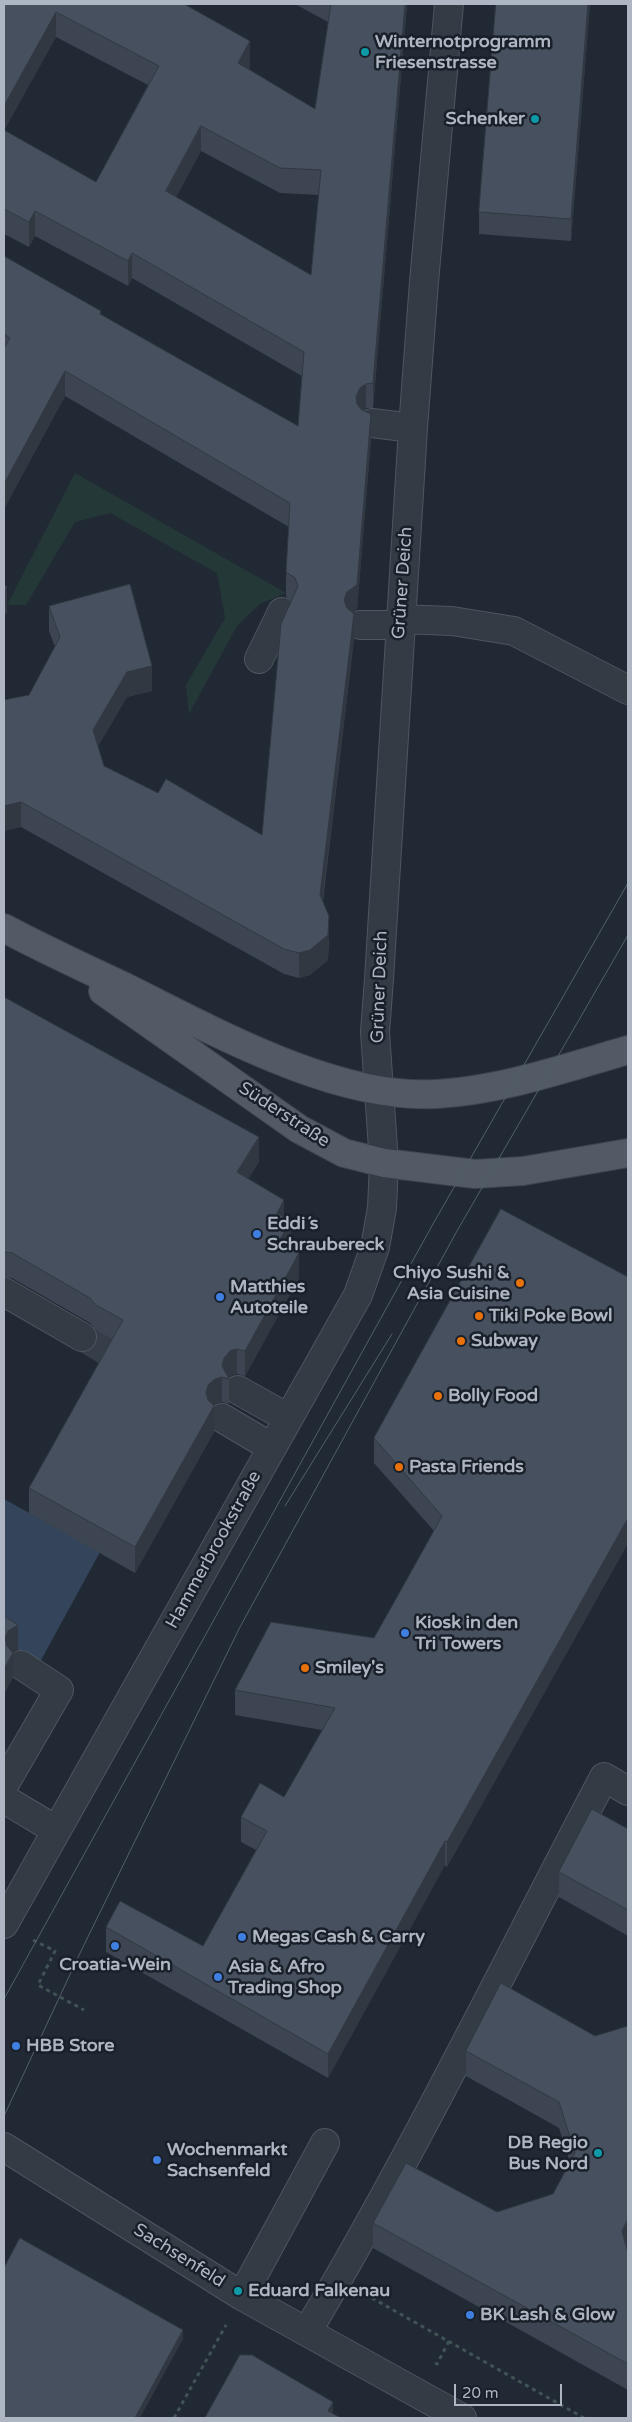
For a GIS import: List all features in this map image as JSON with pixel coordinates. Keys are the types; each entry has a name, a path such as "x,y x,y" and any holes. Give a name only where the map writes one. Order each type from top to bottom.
{"main road":[{"name":"Süderstraße","path":"4,928 37,946 218,1033 310,1072 380,1092 437,1094 513,1084 628,1050"},
{"name":"Süderstraße","path":"37,946 299,1129 344,1152 384,1163 429,1170 475,1174 523,1171 628,1153"}],"street":[{"name":"Grüner Deich","path":"384,1163 376,1032 413,428 424,282 450,4"},
{"path":"372,423 413,428"},
{"path":"258,658 282,612"},
{"path":"360,624 452,621 514,631 628,690"},
{"name":"Hammerbrookstraße","path":"4,1924 358,1295 369,1266 382,1208 384,1163"},
{"path":"4,1292 82,1337"},
{"path":"238,1390 288,1418"},
{"path":"222,1418 272,1447"},
{"path":"4,1785 59,1690 21,1665"},
{"path":"307,2332 345,2268 405,2157 604,1777 628,1791"},
{"path":"4,1799 56,1830"},
{"path":"242,2296 325,2143"},
{"name":"Sachsenfeld","path":"4,2147 242,2296 462,2418"}],"path":[{"path":"28,1938 55,1951 38,1985 84,2010"},
{"path":"364,2294 584,2418"},
{"path":"174,2418 242,2296"}],"shaded area":[{"path":"75,473 286,593 260,604 237,626 189,714 186,685 225,618 217,573 110,513 75,522 26,605 7,605"}],"water":[{"path":"4,1499 100,1552 40,1662 4,1642"}],"building":[{"path":"4,4 184,4 250,41 238,63 315,109 331,4 405,4 373,383 366,384 360,388 356,397 357,404 362,410 371,414 357,585 347,592 344,600 347,608 354,614 320,895 329,916 328,935 310,950 299,953 284,949 21,802 4,806 4,700 29,695 60,637 49,606 130,584 152,666 127,672 93,730 104,766 158,793 166,779 262,835 281,624 298,586 295,578 286,572 290,503 65,371 4,484 4,348 10,338 4,334 4,256 101,311 100,314 298,426 304,352 132,253 128,261 35,211 29,222 4,209 4,130 96,182 159,66 56,12 4,106","holes":["201,126 280,168 321,170 311,275 166,191"]},
{"name":"Schenker","path":"496,4 588,4 571,219 479,212"},
{"path":"4,997 259,1137 237,1172 284,1200 277,1213 291,1221 279,1241 299,1253 245,1351 237,1349 230,1351 224,1358 222,1366 229,1379 222,1377 215,1379 208,1385 206,1393 208,1400 214,1406 135,1547 29,1488 123,1320 96,1305 90,1298 12,1253 4,1252"},
{"path":"501,1209 628,1277 628,1518 447,1842 445,1841 328,2054 106,1927 120,1901 203,1946 267,1831 241,1817 260,1783 284,1797 335,1708 235,1690 271,1622 374,1638 442,1516 374,1438"},
{"path":"4,1616 18,1625 8,1631 5,1638 7,1646 13,1653 4,1669"},
{"path":"592,1809 628,1829 628,1910 559,1872"},
{"path":"501,1983 595,2036 628,2026 628,2219 622,2231 628,2253 628,2364 373,2223 406,2163 497,2212 553,2194 575,2153 559,2102 466,2051"},
{"path":"20,2238 183,2330 135,2418 4,2418 4,2268"},
{"path":"240,2355 252,2355 333,2402 328,2411 341,2418 205,2418"}],"tunnel":[{"path":"82,1337 139,1370"}],"tram line":[{"path":"4,1999 433,1224 628,883"},
{"path":"4,2116 81,1951 240,1627 457,1231 628,935"},
{"path":"285,1506 392,1334"}],"place":[{"name":"Winternotprogramm Friesenstrasse","path":"365,52"},
{"name":"Schenker","path":"535,119"},
{"name":"Eddi´s Schraubereck","path":"257,1234"},
{"name":"Chiyo Sushi & Asia Cuisine","path":"520,1283"},
{"name":"Matthies Autoteile","path":"220,1297"},
{"name":"Tiki Poke Bowl","path":"479,1316"},
{"name":"Subway","path":"461,1341"},
{"name":"Bolly Food","path":"438,1396"},
{"name":"Pasta Friends","path":"399,1467"},
{"name":"Kiosk in den Tri Towers","path":"405,1633"},
{"name":"Smiley's","path":"305,1668"},
{"name":"Megas Cash & Carry","path":"242,1937"},
{"name":"Croatia-Wein","path":"115,1946"},
{"name":"Asia & Afro Trading Shop","path":"218,1977"},
{"name":"HBB Store","path":"16,2046"},
{"name":"DB Regio Bus Nord","path":"598,2153"},
{"name":"Wochenmarkt Sachsenfeld","path":"157,2160"},
{"name":"Eduard Falkenau","path":"238,2291"},
{"name":"BK Lash & Glow","path":"470,2315"}]}
